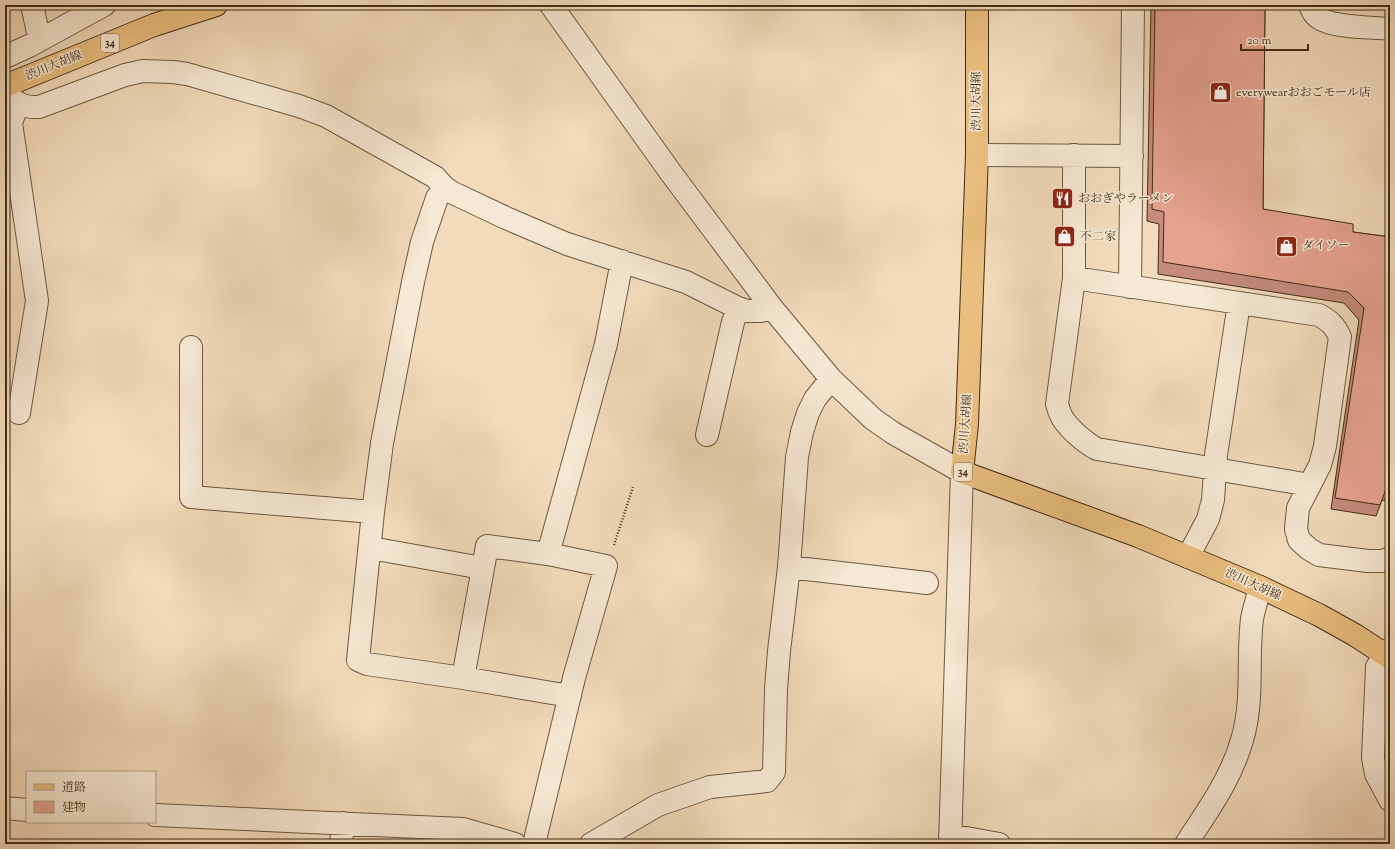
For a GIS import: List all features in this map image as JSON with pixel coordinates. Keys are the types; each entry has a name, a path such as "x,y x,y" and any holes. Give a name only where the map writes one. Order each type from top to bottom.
{"main road":[{"name":"渋川大胡線","path":"5,86 154,25 216,5"},
{"name":"渋川大胡線","path":"977,5 977,155 967,424 962,472 1138,536 1260,587 1319,615 1388,654"}],"street":[{"path":"32,5 36,28 41,39"},
{"path":"5,56 41,39 104,5"},
{"path":"551,5 671,174 772,308 831,379 873,419 893,433 962,472 950,840 999,844"},
{"path":"1130,286 1133,5"},
{"path":"1310,5 1318,18 1335,24 1390,28"},
{"path":"12,97 27,107 39,107 106,81 143,71 187,74 299,106 326,116 435,177 451,192 567,244 686,282 747,311 760,311 772,308"},
{"path":"12,97 11,123 36,301 19,414"},
{"path":"977,155 1132,156"},
{"path":"1074,155 1074,278 1057,404 1060,415 1068,426 1090,446 1097,449 1310,485"},
{"path":"444,187 437,198 427,224 413,282 382,443 373,512 358,660 367,664 570,696"},
{"path":"548,554 606,344 622,261"},
{"path":"1074,278 1319,315 1330,321 1340,337 1325,446 1320,465 1298,508 1296,529 1300,540 1309,550 1319,555 1368,561 1383,561 1390,558"},
{"path":"1188,557 1208,519 1214,493 1216,455 1239,303"},
{"path":"708,435 733,322 738,308"},
{"path":"191,347 191,497 373,512"},
{"path":"591,844 658,805 710,787 767,781 774,772 778,658 789,567 796,464 802,432 808,413 815,399 831,379"},
{"path":"463,678 487,546 548,554 606,566 570,696 534,844"},
{"path":"370,548 482,568"},
{"path":"789,567 927,583"},
{"path":"1186,844 1223,787 1243,739 1247,716 1252,619 1260,587"},
{"path":"1388,654 1377,667 1373,758 1376,774 1390,800"},
{"path":"5,808 26,810"},
{"path":"156,815 342,834 463,829 515,844"}],"path":[{"path":"606,566 633,487"}],"building":[{"path":"1155,5 1265,5 1263,209 1353,224 1353,232 1390,237 1390,489 1386,489 1380,505 1335,498 1364,308 1348,292 1163,262 1164,212 1152,209"}],"place":[{"name":"everywearおおごモール店","path":"1220,93"},
{"name":"おおぎやラーメン","path":"1063,199"},
{"name":"不二家","path":"1064,237"},
{"name":"ダイソー","path":"1286,246"}]}
